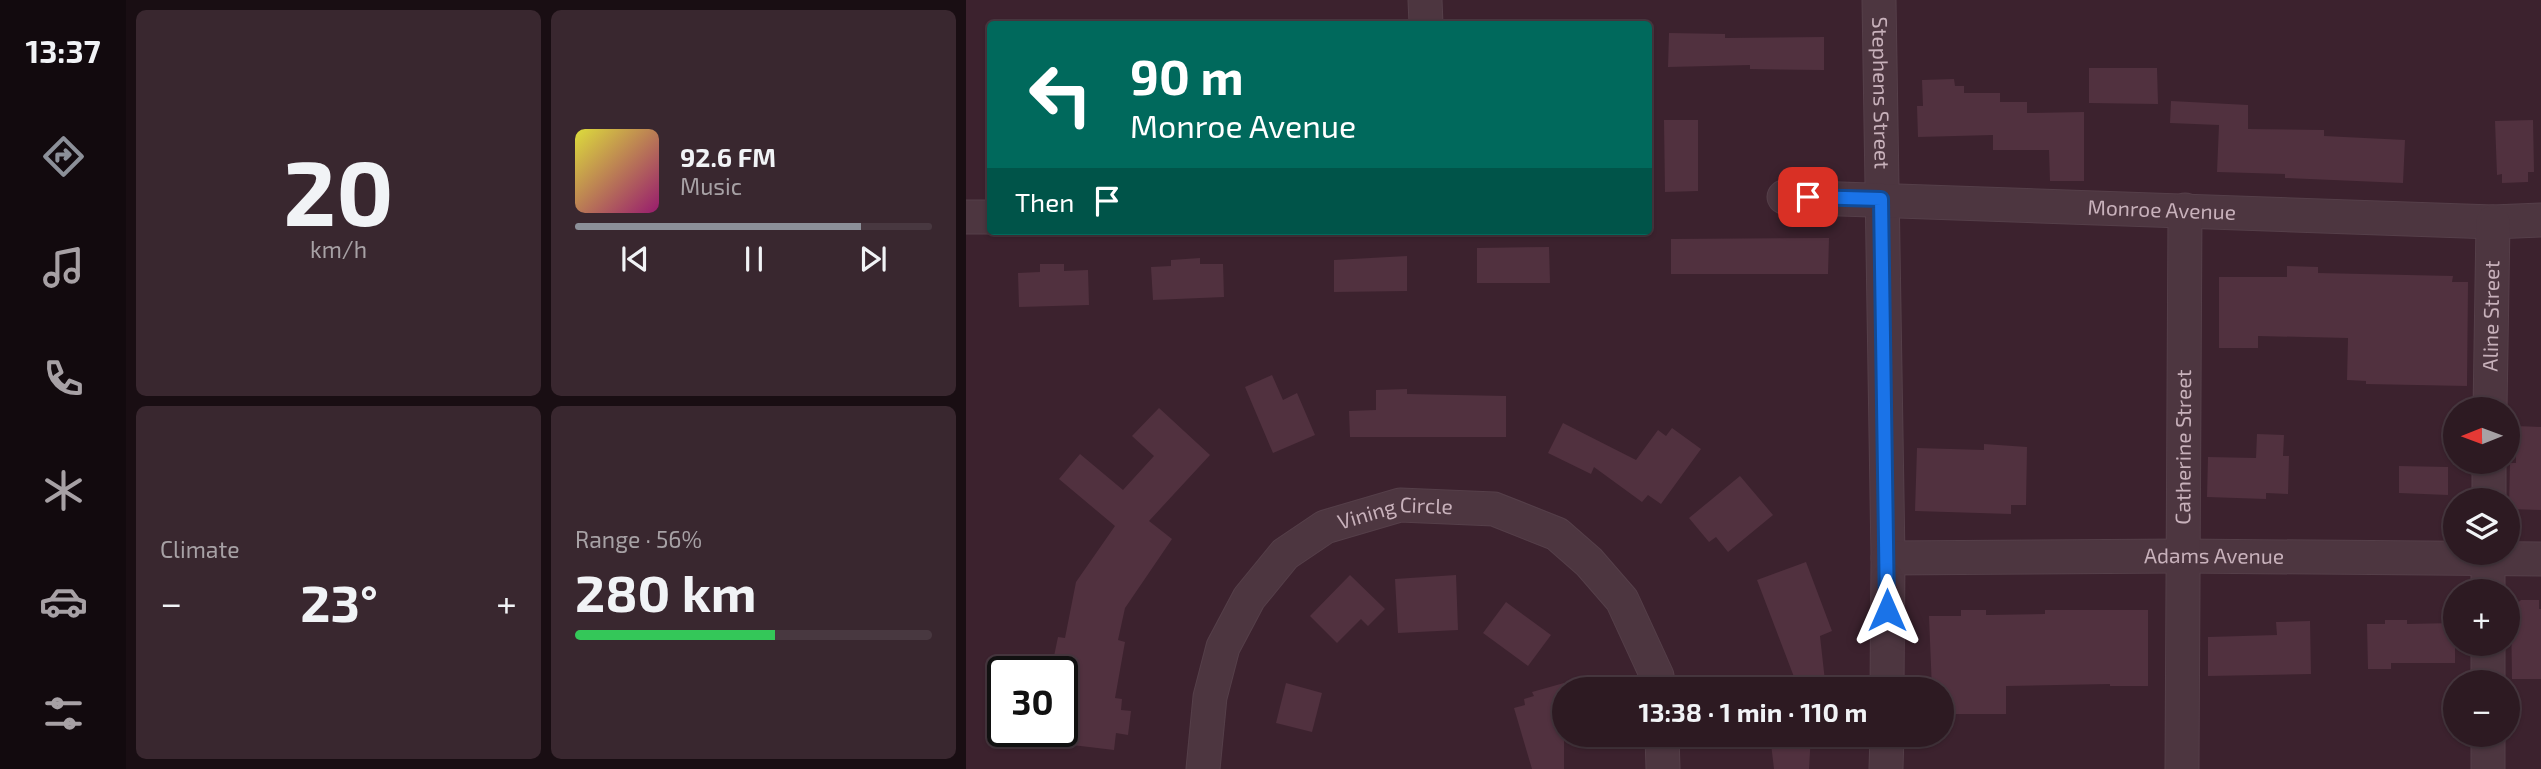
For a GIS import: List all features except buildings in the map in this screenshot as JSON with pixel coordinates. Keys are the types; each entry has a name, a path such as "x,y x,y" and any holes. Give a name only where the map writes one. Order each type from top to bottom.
{"street":[{"path":"1425,0 1426,21"},
{"name":"Stephens Street","path":"1879,0 1888,558 1887,677"},
{"name":"Monroe Avenue","path":"1784,197 1881,199 1945,204 2185,209 2493,222 2541,220"},
{"name":"Catherine Street","path":"2182,769 2185,209"},
{"path":"966,217 987,216"},
{"name":"Aline Street","path":"2490,397 2493,222"},
{"name":"Vining Circle","path":"1203,769 1210,698 1223,647 1249,598 1285,554 1325,527 1400,505 1494,509 1557,534 1589,562 1622,600 1657,677"},
{"name":"Adams Avenue","path":"1888,558 2443,556"},
{"name":"Adams Avenue","path":"2520,558 2541,559"},
{"path":"1662,747 1663,769"},
{"path":"1886,747 1886,769"},
{"path":"2488,747 2488,769"}],"route":[{"path":"1808,197 1881,199 1887,610"}]}
